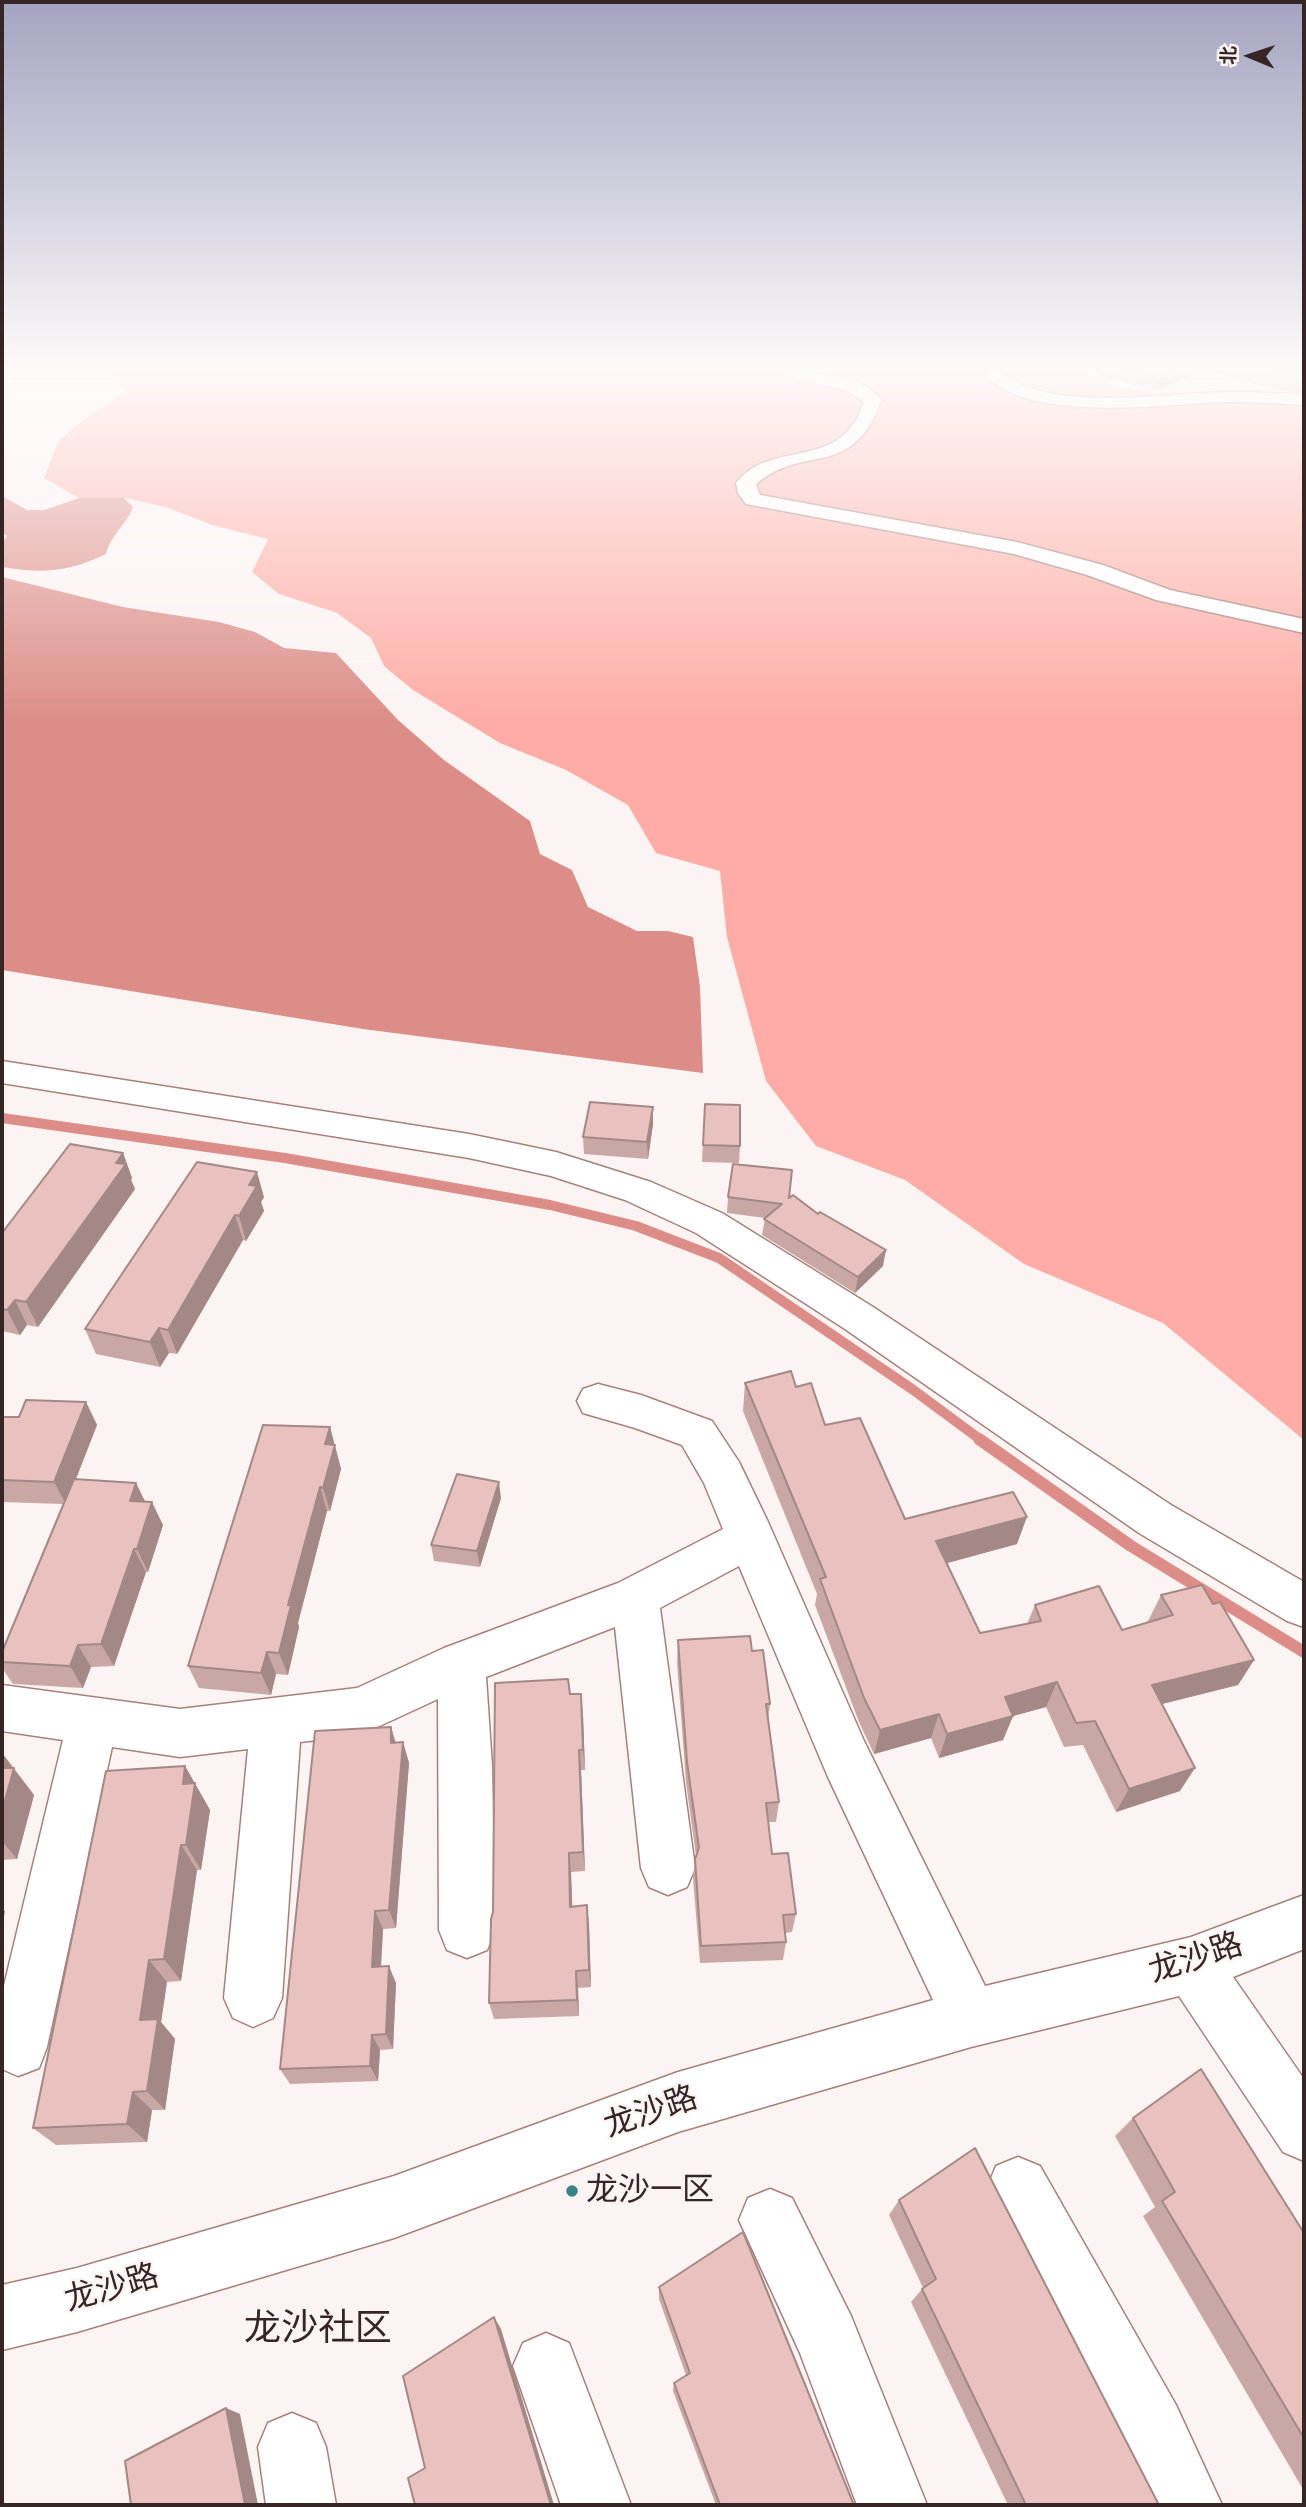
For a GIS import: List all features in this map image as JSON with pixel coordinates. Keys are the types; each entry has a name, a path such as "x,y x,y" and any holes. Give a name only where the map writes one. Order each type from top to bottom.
{"street":[{"path":"747,488 753,500 1017,548 1095,570 1164,595 1304,626"},
{"path":"2,1072 469,1146 556,1165 638,1191 709,1223 859,1318 1155,1519 1304,1605"},
{"path":"598,1401 641,1412 697,1433 723,1475 752,1536 769,1584 846,1759 971,2018"},
{"path":"2,1708 180,1733 360,1711 461,1664 635,1598 752,1536"},
{"path":"635,1598 668,1867"},
{"path":"461,1664 466,1766 467,1930"},
{"path":"18,2046 93,1720"},
{"path":"253,1998 276,1721"},
{"name":"龙沙路","path":"2,2318 77,2300 394,2207 678,2102 971,2018 1191,1965 1304,1922"},
{"path":"1191,1965 1304,2130"},
{"path":"1017,2188 1152,2429 1187,2505"},
{"path":"770,2220 828,2339 892,2505"},
{"path":"546,2367 596,2505"}],"shaded area":[{"path":"61,488 1304,488 1304,1440 1163,1323 1024,1264 905,1180 816,1146 766,1081 727,937 720,871 656,853 628,805 566,770 500,743 413,690 384,666 371,638 337,613 279,594 252,572 268,539 212,525 166,507 124,498 79,498"},
{"path":"2,496 27,510 44,510 79,498 124,498 133,507 111,541 106,554 67,568 30,570 2,567 3,541 7,536 2,533"},
{"path":"2,577 123,607 219,622 255,632 284,648 336,653 398,720 444,760 530,821 540,854 572,870 588,907 637,931 668,931 693,937 700,987 703,1073 363,1029 2,970"}],"building":[{"path":"590,1102 653,1107 647,1142 583,1137"},
{"path":"705,1104 740,1105 740,1146 703,1145"},
{"path":"70,1144 123,1153 116,1163 126,1164 26,1302 15,1300 7,1310 2,1309 2,1233"},
{"path":"197,1162 257,1172 249,1185 257,1186 239,1216 235,1215 168,1330 159,1328 150,1342 85,1329"},
{"path":"733,1164 792,1170 789,1198 793,1195 818,1214 820,1212 886,1250 858,1277 764,1219 782,1204 728,1197"},
{"path":"791,1371 796,1387 811,1383 825,1425 860,1418 905,1519 1013,1492 1027,1517 936,1541 980,1633 1041,1621 1035,1605 1099,1586 1122,1630 1173,1615 1161,1595 1202,1585 1213,1604 1220,1602 1254,1660 1152,1685 1195,1768 1129,1789 1095,1721 1076,1723 1057,1682 1005,1697 1013,1716 947,1734 939,1714 880,1730 864,1698 820,1579 826,1577 745,1383"},
{"path":"26,1400 86,1402 54,1482 2,1480 2,1417 19,1417"},
{"path":"263,1425 330,1427 325,1444 335,1445 323,1488 320,1487 288,1605 291,1605 279,1653 267,1652 261,1673 188,1666"},
{"path":"457,1474 499,1482 477,1551 431,1545"},
{"path":"74,1479 136,1483 130,1501 152,1502 101,1644 78,1645 70,1666 2,1662 2,1652"},
{"path":"750,1636 752,1651 763,1650 770,1704 766,1704 779,1802 766,1803 772,1854 788,1853 796,1914 783,1915 786,1942 701,1946 695,1859 699,1848 687,1762 678,1640"},
{"path":"568,1679 570,1694 581,1694 583,1750 579,1750 583,1852 569,1853 570,1907 587,1905 589,1970 576,1971 577,2000 489,2003 493,1912 495,1683"},
{"path":"391,1727 391,1743 403,1742 389,1910 375,1911 372,1967 389,1966 386,2034 372,2035 370,2066 280,2069 315,1731"},
{"path":"185,1766 183,1784 195,1783 186,1845 181,1845 164,1959 149,1960 140,2020 158,2019 147,2091 133,2092 127,2124 33,2128 106,1771"},
{"path":"2,1768 14,1768 2,1811"},
{"path":"1201,2069 1304,2233 1304,2438 1162,2201 1175,2192 1133,2118"},
{"path":"975,2148 1159,2505 1026,2505 922,2289 936,2279 899,2200"},
{"path":"743,2232 854,2505 720,2505 674,2383 690,2373 659,2287"},
{"path":"494,2317 551,2505 415,2505 408,2478 425,2468 403,2376"},
{"path":"226,2408 245,2505 131,2505 125,2461"}],"waterway":[{"path":"2,1118 285,1158 550,1205 636,1226 719,1258 912,1389 981,1440"},
{"path":"979,1439 1131,1546 1304,1652"}],"place":[{"name":"龙沙一区","path":"572,2191"}],"district":[{"name":"龙沙社区","path":"318,2330"}]}
